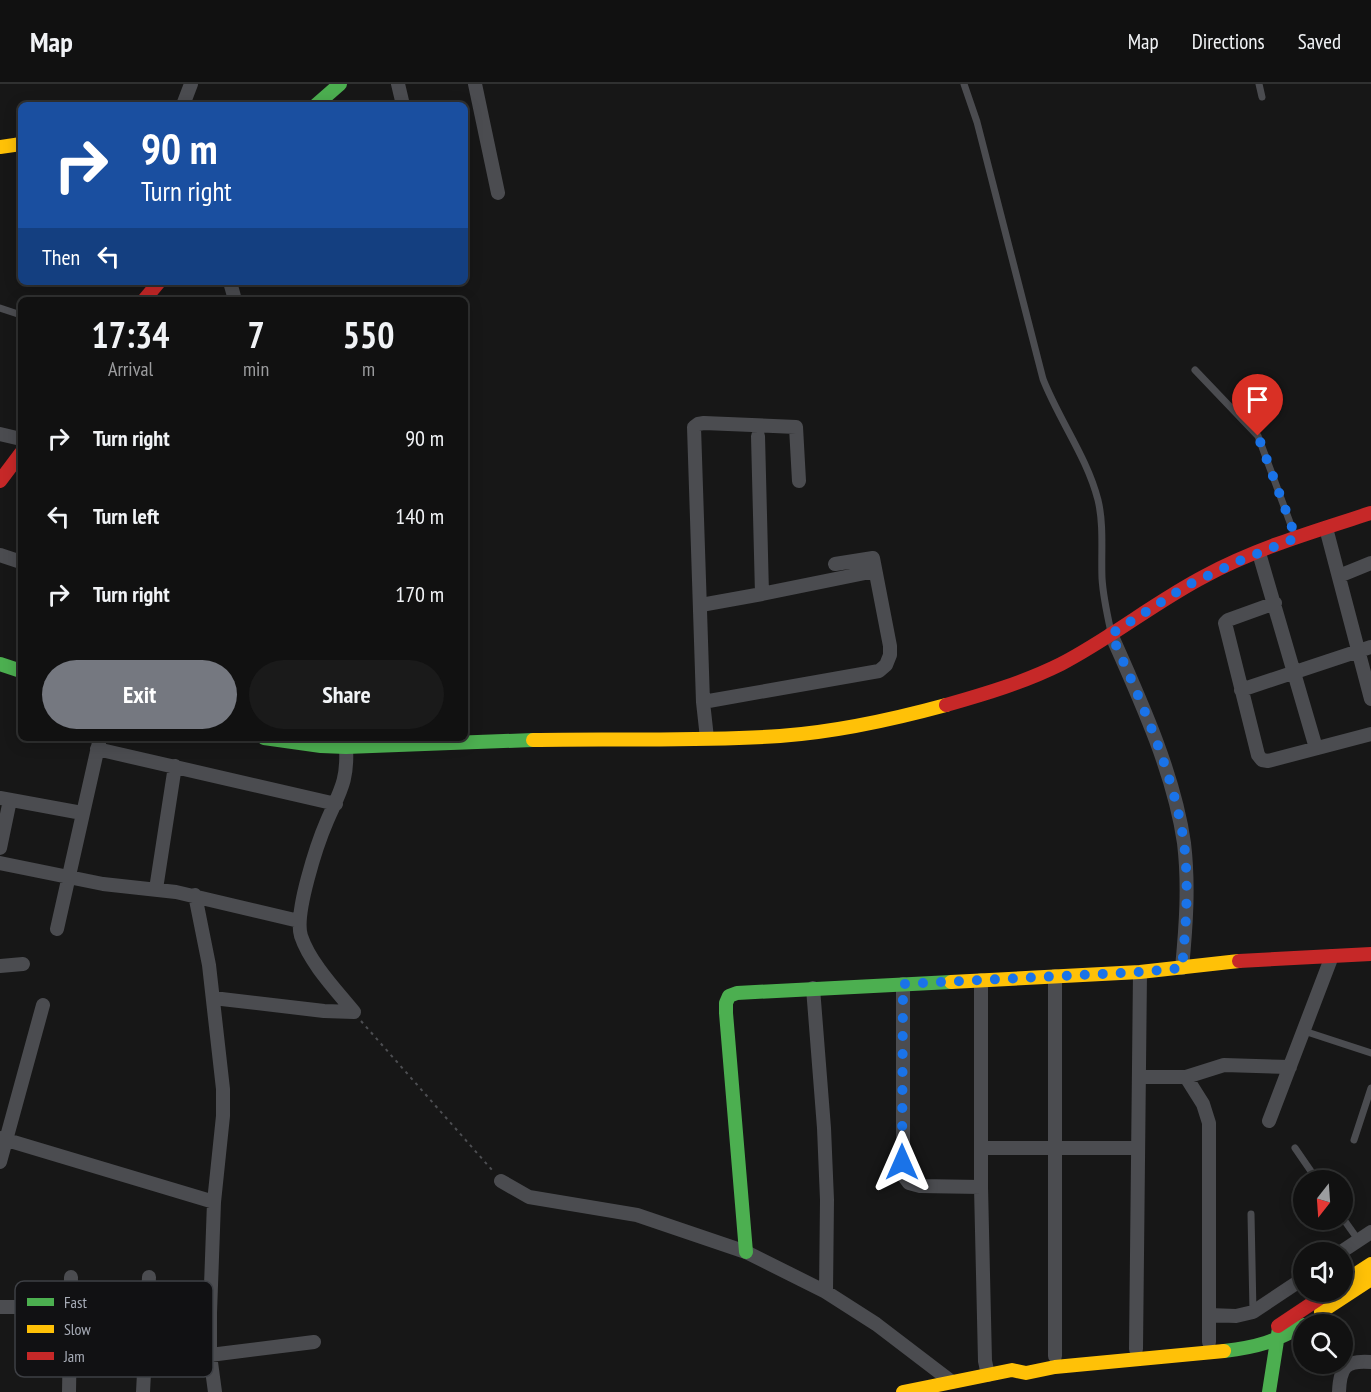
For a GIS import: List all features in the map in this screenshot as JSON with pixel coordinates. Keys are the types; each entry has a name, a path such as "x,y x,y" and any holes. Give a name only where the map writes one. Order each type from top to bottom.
{"street":[{"path":"184,102 191,84"},
{"path":"322,102 340,84"},
{"path":"398,84 402,102"},
{"path":"475,84 498,193"},
{"path":"0,147 18,144"},
{"path":"146,297 156,285"},
{"path":"707,738 703,702 694,427 704,423 796,427 799,481"},
{"path":"0,434 18,438"},
{"path":"758,435 762,594"},
{"path":"0,481 18,457"},
{"path":"468,741 707,738 807,733 868,725 920,713 978,696 1046,671 1111,634 1188,585 1296,538 1371,513"},
{"path":"1326,528 1339,576 1365,649 1371,699"},
{"path":"1259,553 1316,748"},
{"path":"0,555 18,560"},
{"path":"703,702 846,678 879,671 886,665 890,655 890,646 873,558 835,564"},
{"path":"1339,576 1371,563"},
{"path":"701,604 875,571"},
{"path":"1275,603 1225,623 1258,754 1262,760 1268,761 1371,734"},
{"path":"1111,634 1148,717 1176,805 1184,843 1186,876 1187,910 1182,968"},
{"path":"1241,690 1365,649"},
{"path":"0,664 18,669"},
{"path":"285,741 349,747 465,741"},
{"path":"57,930 98,744 175,766 336,804"},
{"path":"349,747 346,772 336,804 325,826 299,921 301,936 307,949 326,978 354,1012"},
{"path":"156,889 175,766"},
{"path":"0,848 5,799 82,813"},
{"path":"0,863 103,884 156,889 195,896 299,921"},
{"path":"195,896 209,965 223,1089 223,1116 214,1202 212,1281"},
{"path":"746,1252 726,1003 729,996 737,993 813,988 1140,972 1262,959 1371,954"},
{"path":"1269,1121 1332,956"},
{"path":"0,966 23,964"},
{"path":"1136,1349 1140,972"},
{"path":"1055,976 1055,1356"},
{"path":"981,980 981,1187 986,1361 991,1379"},
{"path":"903,984 903,1175 909,1183 920,1186 981,1187"},
{"path":"813,988 824,1128 827,1200 826,1292"},
{"path":"213,998 324,1011 354,1012"},
{"path":"0,1162 3,1138 43,1005"},
{"path":"1139,1077 1186,1077 1224,1065 1290,1067"},
{"path":"1186,1077 1203,1104 1209,1123 1209,1342"},
{"path":"3,1138 214,1202"},
{"path":"981,1148 1138,1148"},
{"path":"501,1181 529,1197 637,1215 746,1252 826,1292 876,1324 952,1382"},
{"path":"1353,1245 1371,1232"},
{"path":"1353,1275 1371,1264"},
{"path":"71,1277 71,1281"},
{"path":"149,1277 149,1281"},
{"path":"1319,1314 1371,1279"},
{"path":"1209,1315 1236,1316 1253,1311 1293,1285"},
{"path":"1269,1392 1279,1333 1317,1302"},
{"path":"1012,1371 1026,1373 1055,1367 1232,1351 1293,1329"},
{"path":"903,1392 952,1382 991,1379 1012,1371 1024,1361 1055,1356 1251,1336 1265,1338"},
{"path":"1256,1392 1265,1338"},
{"path":"213,1355 314,1342"},
{"path":"1339,1392 1342,1371 1346,1365 1354,1362 1371,1362"},
{"path":"69,1377 69,1392"},
{"path":"143,1392 144,1377"},
{"path":"213,1377 215,1392"}],"lane":[{"path":"964,84 980,133 1043,379 1087,469 1098,502 1103,589 1111,634"},
{"path":"1259,84 1262,98"},
{"path":"0,308 18,314"},
{"path":"1196,370 1258,436 1296,538"},
{"path":"1304,1031 1371,1053"},
{"path":"1354,1140 1371,1088"},
{"path":"1295,1148 1310,1170"},
{"path":"1251,1214 1253,1311"},
{"path":"1351,1230 1359,1241"}],"path":[{"path":"354,1012 501,1181"}],"traffic: fast":[{"path":"319,102 340,84"},
{"path":"0,664 18,670"},
{"path":"285,741 346,747 533,740"},
{"path":"746,1252 726,1013 729,996 737,993 951,982"},
{"path":"1269,1392 1279,1328"},
{"path":"1224,1351 1266,1343 1293,1331"}],"traffic: slow":[{"path":"0,147 18,144"},
{"path":"533,740 718,739 780,736 863,725 946,705"},
{"path":"951,982 1140,972 1239,961"},
{"path":"1353,1276 1371,1264"},
{"path":"1321,1312 1371,1279"},
{"path":"903,1392 1012,1370 1026,1373 1055,1367 1224,1351"}],"traffic: jam":[{"path":"146,297 156,285"},
{"path":"0,481 18,457"},
{"path":"946,705 1019,682 1061,664 1098,643 1168,597 1225,566 1286,541 1371,513"},
{"path":"1239,961 1371,954"},
{"path":"1278,1326 1314,1302"}],"route":[{"path":"902,1162 903,984 1182,968 1187,910 1186,876 1184,843 1176,805 1148,717 1111,634 1188,585 1296,538 1258,436"}]}
